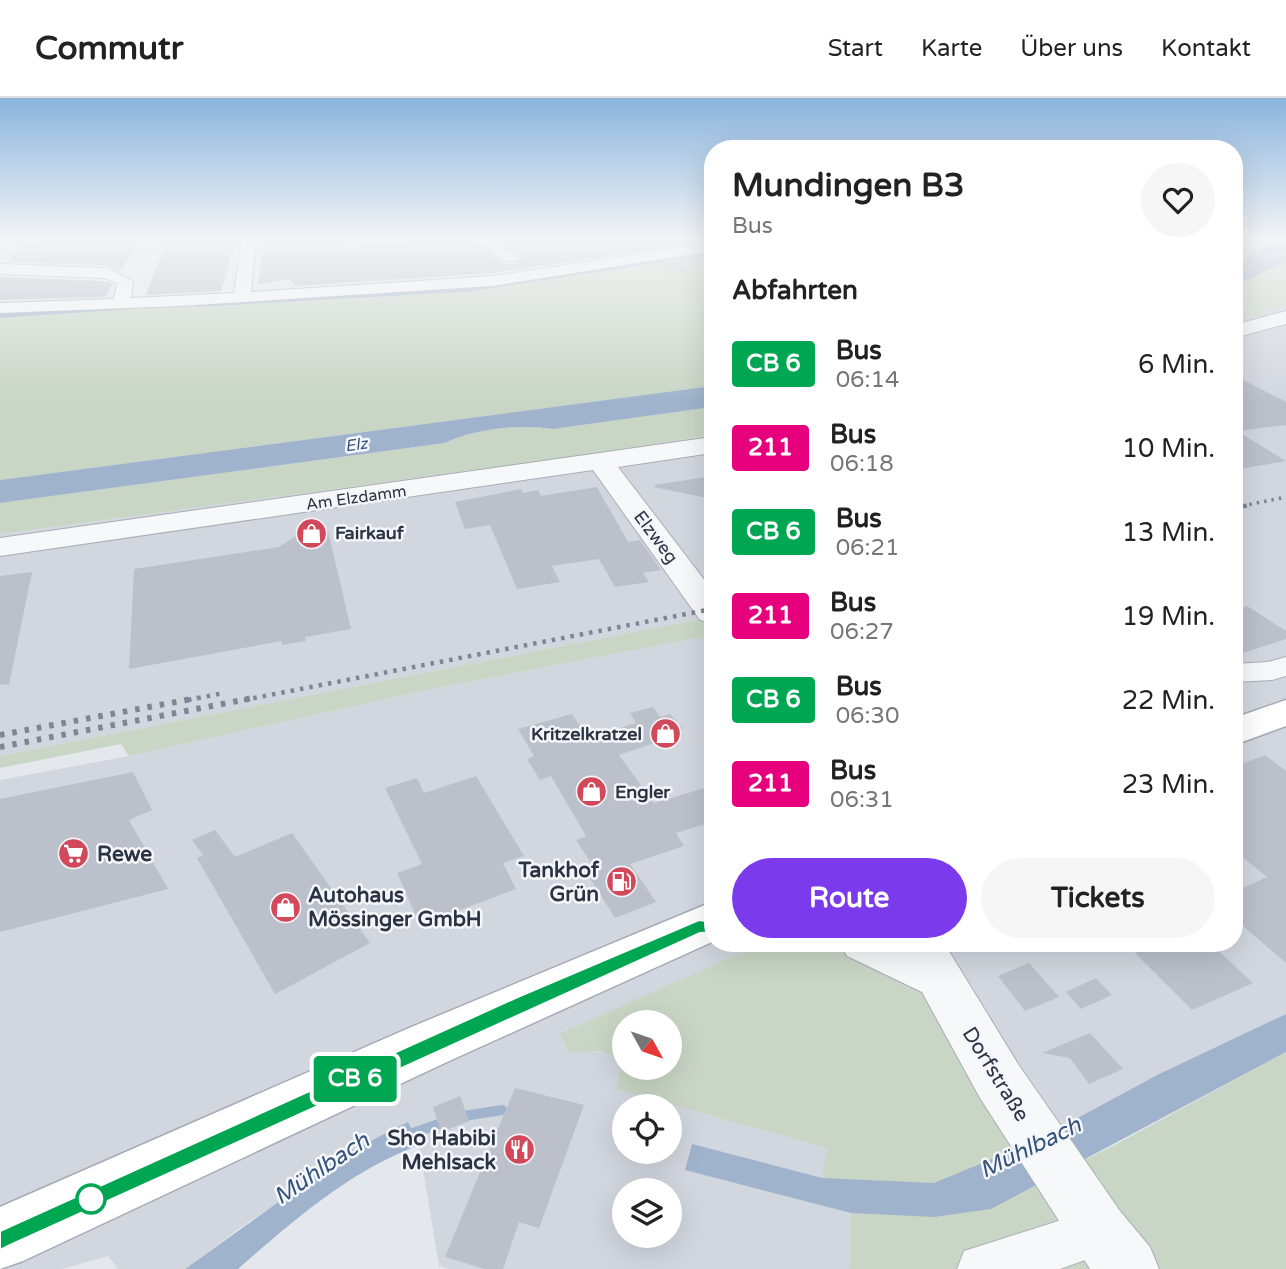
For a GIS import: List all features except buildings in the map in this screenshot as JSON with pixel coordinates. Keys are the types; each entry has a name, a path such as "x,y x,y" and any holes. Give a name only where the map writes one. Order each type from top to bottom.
{"main road":[{"path":"1243,729 1286,712"},
{"path":"0,1239 428,1045 704,927"}],"street":[{"path":"120,304 123,294"},
{"path":"0,308 295,294"},
{"path":"1243,329 1286,317"},
{"name":"Am Elzdamm","path":"0,547 704,446"},
{"name":"Elzweg","path":"600,461 704,602"},
{"path":"1243,673 1272,671 1286,666"},
{"path":"898,952 928,960"},
{"name":"Dorfstraße","path":"928,960 999,1082 1113,1251"},
{"path":"982,1269 1113,1251"}],"shaded area":[{"path":"1286,306 1286,1014 1159,1074 1033,1142 849,952 1243,952 1243,318"},
{"path":"704,436 704,624 701,619 0,756 0,534 572,457"},
{"path":"704,636 704,952 746,952 559,1035 570,1054 588,1050 612,1054 612,1080 618,1080 616,1089 634,1094 612,1094 612,1164 682,1164 682,1107 828,1148 851,1213 849,1269 449,1269 439,1266 419,1145 408,1123 251,1220 185,1269 118,1269 108,1256 62,1269 0,1269 0,780 129,756 431,689"}],"green space":[{"path":"364,294 704,294 704,387 0,480 0,311"},
{"path":"1243,294 1286,294 1286,306 1243,318"},
{"path":"704,408 704,436 572,457 0,534 0,503 445,443 498,428 553,429"},
{"path":"701,619 704,623 704,637 431,689 129,756 121,744 0,768 0,756"},
{"path":"745,952 863,952 906,969 1054,1175 1286,1052 1286,1269 849,1269 851,1213 818,1203 827,1148 682,1107 682,1094 634,1094 616,1089 618,1080 682,1080 682,1010 613,1010"},
{"path":"612,1010 612,1056 591,1051 570,1054 559,1034"}],"water":[{"name":"Elz","path":"704,387 704,408 553,429 498,428 445,443 0,503 0,480"},
{"path":"1286,1014 1286,1052 991,1209 934,1217 851,1213 685,1170 692,1144 822,1178 934,1183 1033,1142 1159,1074"},
{"path":"408,1122 419,1145 345,1183 301,1215 238,1269 185,1269 347,1153"}],"waterway":[{"name":"Mühlbach","path":"196,305 400,294"},
{"name":"Mühlbach","path":"0,316 136,307"},
{"name":"Mühlbach","path":"458,1117 502,1110"},
{"name":"Mühlbach","path":"405,1136 447,1121"}],"railway":[{"path":"1243,506 1286,497"},
{"path":"1243,506 1250,505"},
{"path":"244,700 704,611"},
{"path":"188,700 224,693"},
{"path":"0,735 197,698"},
{"path":"0,747 253,698"}],"bus line":[{"path":"0,1239 428,1045 699,926 704,926"}],"place":[{"name":"Fairkauf","path":"312,533"},
{"name":"Kritzelkratzel","path":"665,734"},
{"name":"Engler","path":"592,792"},
{"name":"Rewe","path":"74,854"},
{"name":"Tankhof Grün","path":"622,882"},
{"name":"Autohaus Mössinger GmbH","path":"285,907"},
{"name":"Sho Habibi Mehlsack","path":"519,1150"}]}
